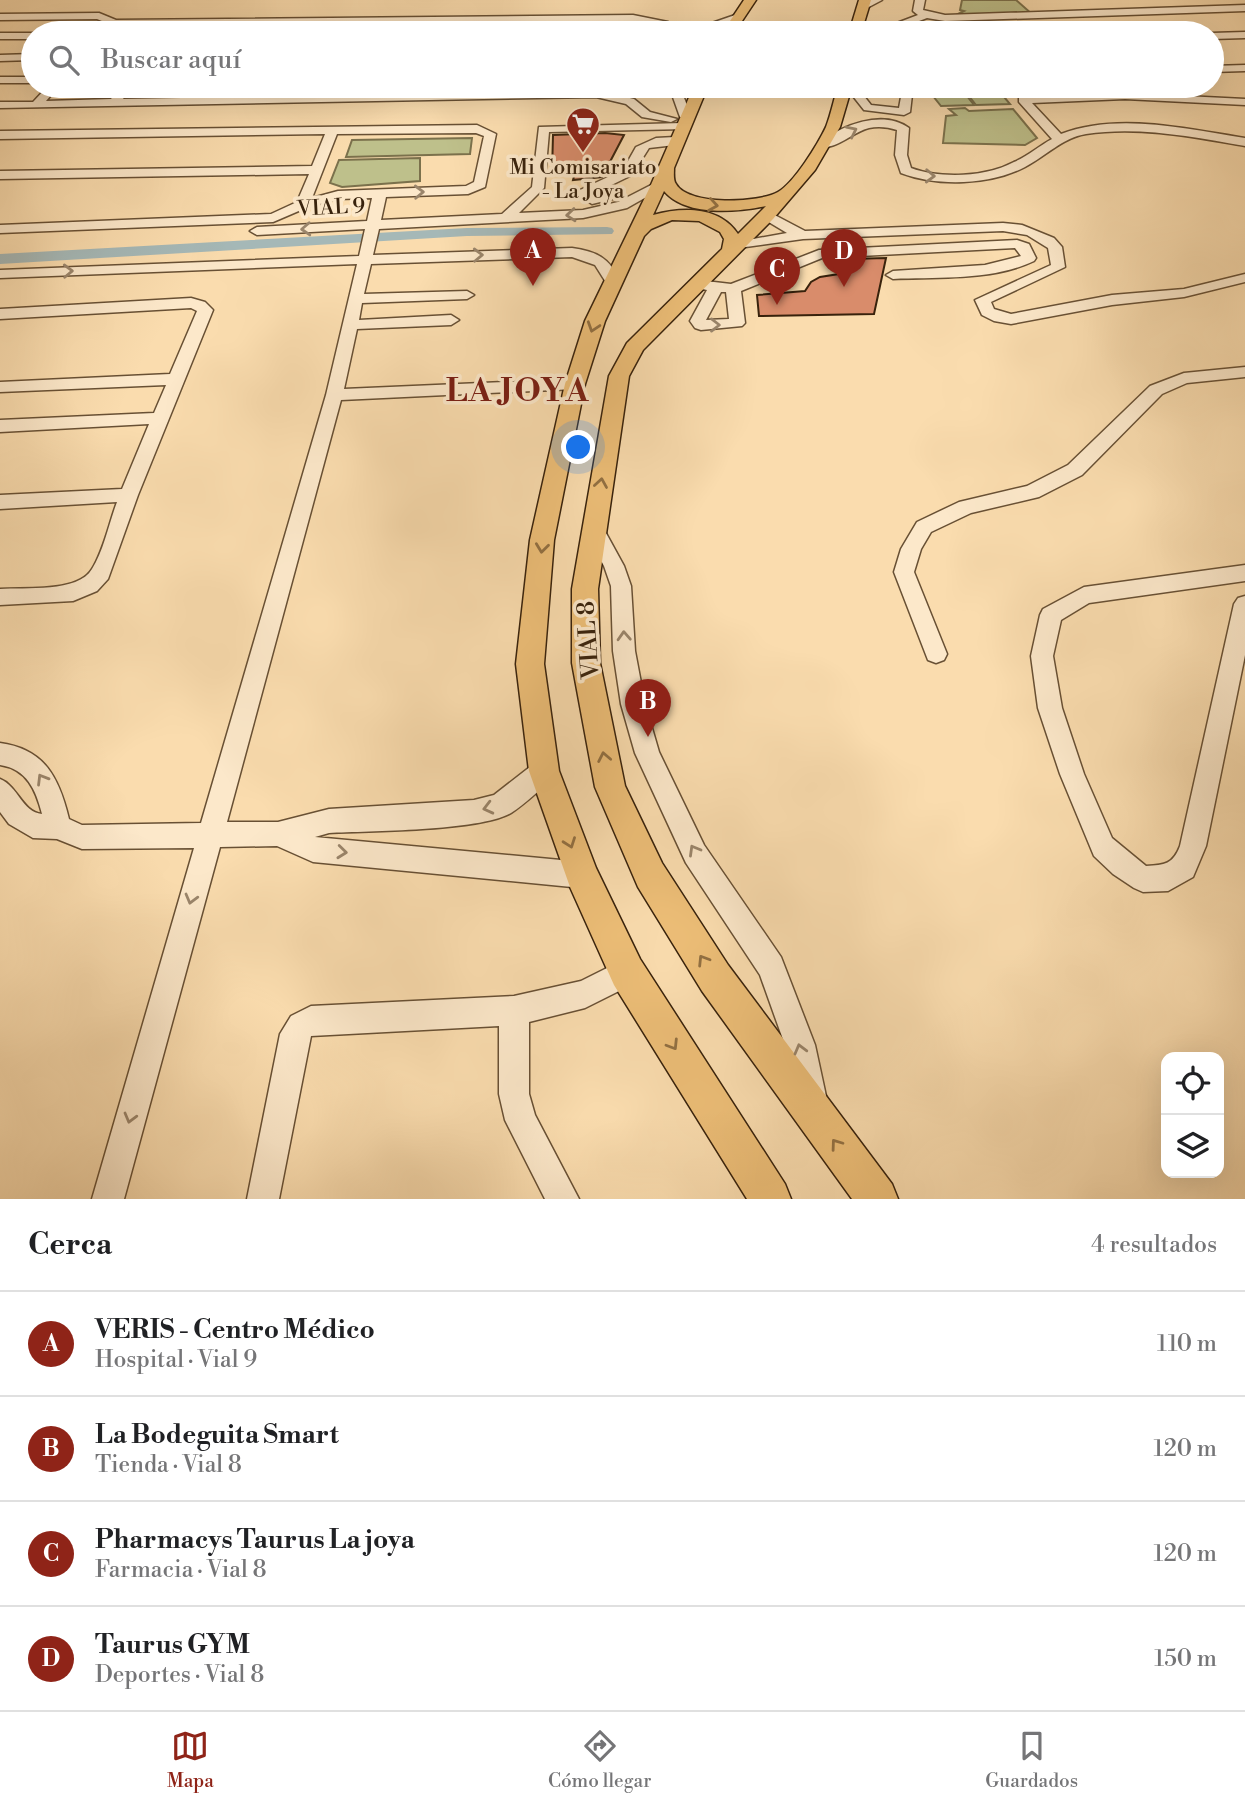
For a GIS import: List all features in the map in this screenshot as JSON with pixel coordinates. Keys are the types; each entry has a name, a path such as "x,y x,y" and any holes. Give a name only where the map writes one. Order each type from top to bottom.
{"main road":[{"path":"736,21 750,0"},
{"path":"859,21 864,4"},
{"name":"VIAL 8","path":"696,98 663,176 595,321 575,384 542,540 530,664 544,771 582,875 627,972 770,1199"},
{"name":"VIAL 8","path":"844,98 824,145 789,190 733,248 706,286 634,347 619,376 585,589 586,663 610,787 650,875 715,978 877,1199"},
{"path":"663,176 671,188 693,201 713,205 757,205 775,199 789,190"},
{"path":"636,234 644,225 659,218 696,216 714,221 727,229 733,239 733,248"}],"street":[{"path":"864,4 877,0"},
{"path":"920,0 918,11 945,18 1245,8"},
{"path":"1232,0 1245,8"},
{"path":"1039,7 1048,15"},
{"path":"911,21 926,15"},
{"path":"0,17 99,16 110,21"},
{"path":"726,21 738,17"},
{"path":"352,21 633,18 656,21"},
{"path":"1224,36 1245,34"},
{"path":"0,36 21,36"},
{"path":"1224,40 1245,51"},
{"path":"0,58 21,57"},
{"path":"1224,69 1245,68"},
{"path":"0,80 21,80"},
{"path":"36,105 43,98"},
{"path":"114,102 117,98"},
{"path":"0,105 261,98"},
{"path":"622,98 630,101 646,115 683,126"},
{"path":"677,98 683,126"},
{"path":"859,98 868,108 904,112 906,98"},
{"path":"1021,98 1058,138"},
{"path":"1165,98 1245,102"},
{"path":"824,145 872,121 886,123 903,128 901,155 905,170 922,176 984,176 1012,169 1058,138 1085,131 1122,128 1160,130 1245,142"},
{"path":"663,176 600,200 592,200 585,193 628,172 639,147 683,126"},
{"path":"505,219 538,188 543,129 683,126"},
{"path":"0,229 273,218 303,204 338,195 462,191 480,184 490,134 477,129 1,136"},
{"path":"303,204 333,130"},
{"path":"0,175 317,170"},
{"name":"VIAL 9","path":"0,242 374,226 596,212 622,205 663,176"},
{"path":"108,1199 196,833 334,394 380,193"},
{"path":"767,215 788,229 804,235"},
{"path":"733,248 804,235 1003,227 1021,228 1040,234 1055,250 1059,260 1058,267 983,300 987,312 999,318 1028,316 1112,300 1184,293 1245,278"},
{"path":"871,232 871,250"},
{"path":"733,289 737,323 701,325 698,321 706,286 733,289 819,254 1017,244 1024,247 1029,258 1022,262 988,268 893,275"},
{"path":"0,274 577,253 603,263 612,281"},
{"path":"357,299 467,295"},
{"path":"0,314 191,303 201,305 205,310 128,495 101,573 90,585 73,593 0,597"},
{"path":"350,325 451,320"},
{"path":"936,654 904,572 911,549 924,527 966,507 1032,492 1075,470 1156,390 1184,378 1245,372"},
{"path":"0,387 176,379"},
{"path":"334,394 575,384"},
{"path":"0,426 159,418"},
{"path":"0,502 128,495"},
{"path":"594,529 614,566 621,586 624,651 633,704 647,753 695,854 771,967 800,1045 815,1115"},
{"path":"1245,573 1084,595 1051,615 1042,656 1050,708 1072,775 1103,847 1122,865 1143,879 1168,878 1184,867 1193,846 1245,604"},
{"path":"0,754 12,754 35,768 50,793 58,827"},
{"path":"0,791 18,816 33,826 58,827 82,836 278,834 329,821 488,809 501,805 520,793 544,771"},
{"path":"278,834 313,849 582,875"},
{"path":"263,1199 295,1034 302,1026 311,1021 514,1011 585,994 627,972"},
{"path":"514,1011 514,1094 517,1107 563,1199"}],"green space":[{"path":"962,0 1016,0 1032,14 971,17 958,14 964,11 960,10"},
{"path":"935,98 968,98 974,105 941,106"},
{"path":"970,98 1005,98 1010,104 976,105"},
{"path":"965,108 969,111 1013,109 1037,138 1025,145 943,143 946,116 956,115 949,109"},
{"path":"472,138 470,154 346,157 352,140"},
{"path":"420,158 420,181 342,187 330,183 339,160"}],"building":[{"name":"Mi Comisariato - La Joya","path":"553,135 624,135 602,177 573,180 575,173 552,173"},
{"path":"886,258 874,314 759,316 757,295 805,291 811,282 820,277 845,273 849,259"}],"waterway":[{"path":"0,259 467,232 607,231"}],"place":[{"name":"Mi Comisariato - La Joya","path":"583,154"},
{"name":"VERIS - Centro Médico","path":"533,286"},
{"name":"Taurus GYM","path":"844,287"},
{"name":"Pharmacys Taurus La joya","path":"777,305"},
{"name":"La Bodeguita Smart","path":"648,737"}],"district":[{"name":"LA JOYA","path":"518,390"}]}
